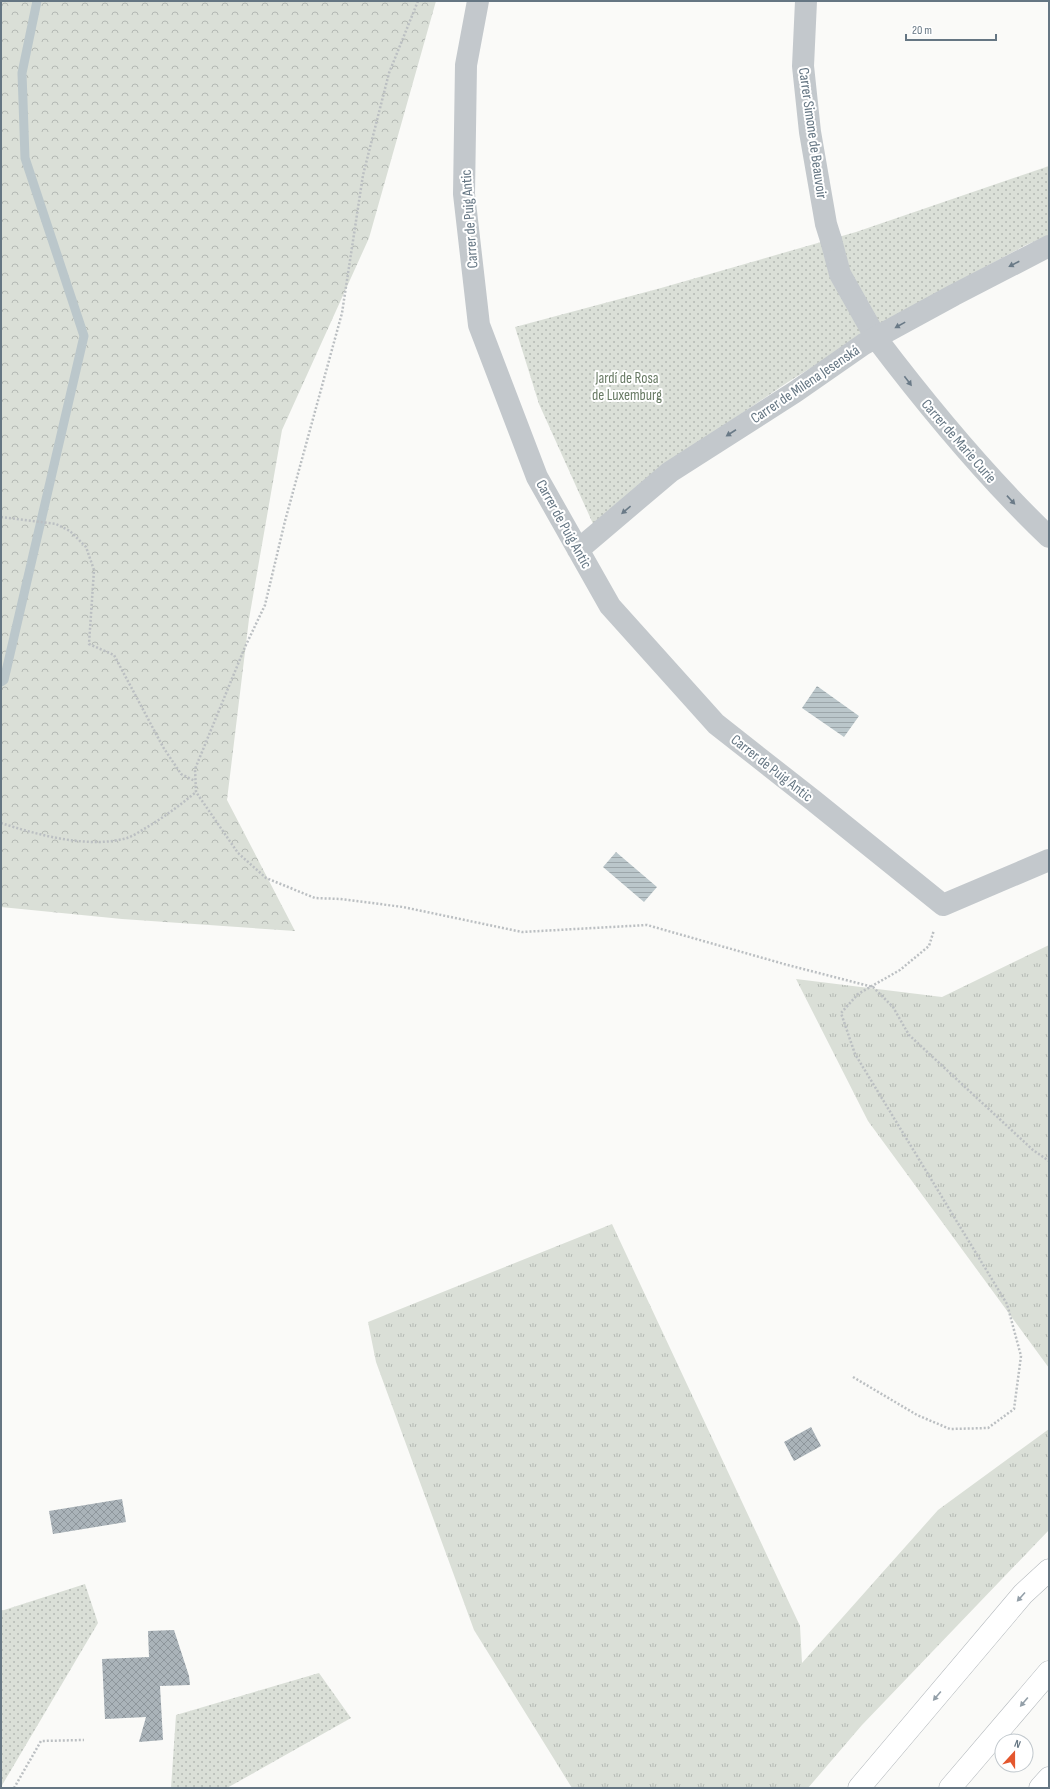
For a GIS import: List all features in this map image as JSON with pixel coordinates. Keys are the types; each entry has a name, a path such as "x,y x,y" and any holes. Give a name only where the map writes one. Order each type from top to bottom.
{"highway":[{"path":"859,1788 1023,1594 1049,1570"},
{"path":"950,1788 1049,1672"},
{"path":"1040,1788 1049,1778"}],"street":[{"name":"Carrer de Puig Antic","path":"478,1 466,65 464,194 479,325 537,477 610,606 716,724 943,905"},
{"name":"Carrer Simone de Beauvoir","path":"806,1 803,66 810,132 826,224 840,274 876,338"},
{"name":"Carrer de Milena Jesenská","path":"578,550 670,472 876,338 954,295 1049,246"},
{"name":"Carrer de Marie Curie","path":"876,338 926,405 1013,503 1049,537"},
{"path":"943,905 1049,860"}],"path":[{"path":"418,1 389,73 363,174 342,313 285,521 265,605 245,647 195,770 196,792 238,853 266,878 315,898 340,899 403,907 522,932 647,925 784,964 873,987 893,1007 909,1035 1033,1150 1049,1161"},
{"path":"2,517 56,524 70,531 86,547 94,570 89,644 114,655 163,747 181,774 196,782"},
{"path":"1,823 61,838 104,842 129,838 169,814 196,792"},
{"path":"853,1377 917,1415 950,1429 988,1428 1014,1409 1021,1356 1007,1304 855,1054 841,1013 858,994 873,987 900,970 929,946 943,905"},
{"path":"14,1788 41,1741 84,1740"}],"green space":[{"path":"1,1 436,1 369,238 282,430 249,619 227,800 295,931 122,919 1,907"},
{"name":"Jardí de Rosa de Luxemburg","path":"1049,166 1049,235 1026,245 898,314 788,382 669,463 594,526 539,404 515,327 661,288 856,232"},
{"path":"1049,945 1049,1368 868,1121 796,979 942,997"},
{"path":"612,1224 800,1626 802,1663 938,1510 1049,1429 1049,1530 862,1725 808,1788 572,1788 474,1630 376,1362 368,1322"},
{"path":"85,1584 98,1623 1,1787 1,1611"},
{"path":"319,1673 351,1718 227,1788 171,1788 176,1715"}],"shaded area":[{"path":"817,686 859,716 844,737 802,708"},
{"path":"616,852 657,887 644,902 603,867"}],"building":[{"path":"811,1427 821,1446 794,1461 784,1442"},
{"path":"122,1499 126,1522 53,1534 49,1511"},
{"path":"174,1630 189,1676 190,1685 160,1686 163,1740 139,1742 146,1717 105,1719 102,1659 149,1657 148,1631"}],"waterway":[{"path":"1,682 4,680 84,336 25,158 22,73 37,1"}]}
